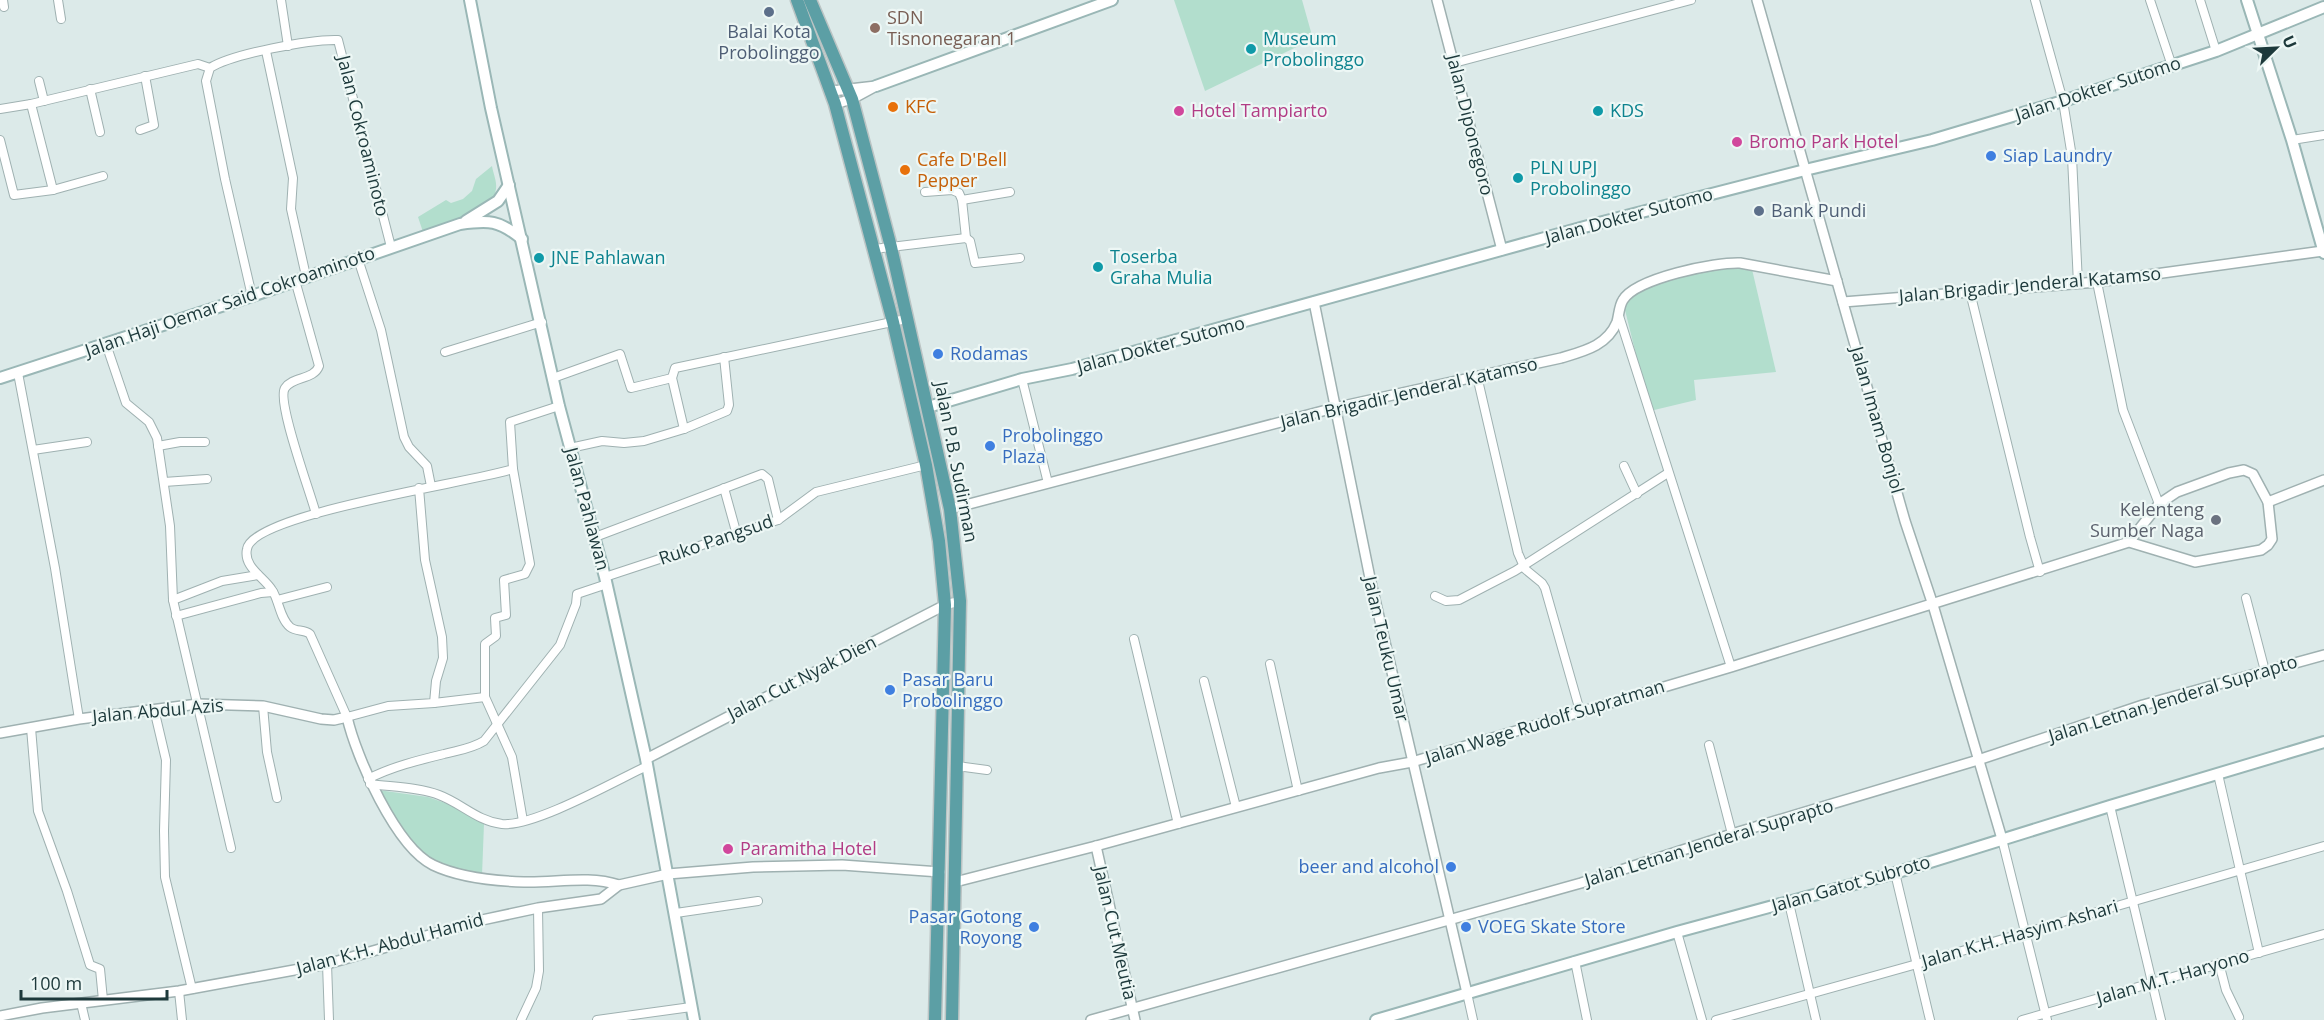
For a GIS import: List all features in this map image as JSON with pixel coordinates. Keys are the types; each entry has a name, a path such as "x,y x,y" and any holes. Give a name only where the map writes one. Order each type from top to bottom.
{"main road":[{"name":"Jalan Pahlawan","path":"470,0 553,378 606,581 646,762 694,1020"},
{"path":"876,86 1112,0"},
{"path":"2247,0 2321,232 2324,252"},
{"name":"Jalan P.B. Sudirman","path":"803,1 850,94 891,247 950,509 960,601 952,1020"},
{"name":"Jalan P.B. Sudirman","path":"803,1 834,98 893,322 926,465 939,541 945,605 935,1020"},
{"name":"Jalan Dokter Sutomo","path":"928,407 1595,224 1932,140 2172,66 2258,35 2324,7"},
{"path":"460,224 498,201 509,185"},
{"path":"460,224 481,221 497,223 507,227 522,239"},
{"name":"Jalan Haji Oemar Said Cokroaminoto","path":"0,378 252,297 460,224"},
{"name":"Jalan Gatot Subroto","path":"1376,1020 1677,932 1895,873 2110,806 2323,746"}],"street":[{"path":"58,0 61,19"},
{"path":"252,297 206,76 210,69 237,57 288,46 281,0"},
{"name":"Jalan Diponegoro","path":"1437,0 1502,250"},
{"path":"1454,63 1691,0"},
{"name":"Jalan Imam Bonjol","path":"1757,0 1905,521 1933,605 2002,839"},
{"path":"2035,0 2063,101 2072,157 2078,284"},
{"path":"2150,0 2172,66"},
{"path":"2200,0 2216,51"},
{"name":"Jalan Cokroaminoto","path":"288,46 337,40 341,44 366,155 391,247"},
{"path":"266,51 293,178 291,209 301,278 319,366 313,374 291,382 285,387 283,397 291,434 316,514"},
{"path":"0,109 31,104 198,64 210,69"},
{"path":"140,130 154,125 145,76"},
{"path":"39,81 44,101"},
{"path":"834,98 876,86"},
{"path":"90,89 100,132"},
{"path":"31,104 53,190"},
{"path":"2292,140 2324,135"},
{"path":"0,140 14,195 53,190 103,176"},
{"path":"925,192 952,190 959,193 962,200 966,238 970,241 975,263 1020,258"},
{"path":"962,200 1010,192"},
{"path":"874,249 966,238"},
{"name":"Jalan Brigadir Jenderal Katamso","path":"1844,302 2078,284 2324,252"},
{"path":"358,259 381,330 404,437 409,447 427,466 431,486"},
{"name":"Jalan Brigadir Jenderal Katamso","path":"950,509 1334,408 1561,358 1592,348 1604,340 1619,324 1623,299 1644,285 1673,274 1729,263 1752,264 1772,270 1837,281"},
{"path":"2097,282 2126,422 2159,504"},
{"path":"1970,292 2040,572"},
{"name":"Jalan Teuku Umar","path":"1314,302 1334,408 1412,762 1467,993"},
{"path":"684,429 672,378 675,368 906,319"},
{"path":"444,352 542,322"},
{"path":"1619,324 1731,668"},
{"path":"106,344 126,403 149,422 158,446 170,526 173,600 231,848"},
{"path":"553,378 620,354 631,388 672,378"},
{"path":"570,448 602,441 624,444 644,441 684,429 729,408 723,357"},
{"path":"18,374 79,719"},
{"path":"1477,376 1506,510 1526,570 1545,588 1580,711"},
{"path":"1023,380 1048,483"},
{"path":"523,821 513,763 497,722 484,697 485,644 496,636 495,618 506,615 504,580 525,574 530,564 513,469 510,422 560,406"},
{"path":"33,450 87,442"},
{"path":"158,446 180,442 205,442"},
{"name":"Ruko Pangsud","path":"497,722 508,712 560,645 575,606 577,594 606,581 778,520 816,492 926,465"},
{"path":"1624,466 1636,494"},
{"path":"513,469 419,488 316,514 255,536 247,548 247,555 253,570 275,596 287,624 294,629 307,631 314,640 347,717 369,781 416,852 432,865 454,873 489,879 525,882 600,879 619,885"},
{"path":"2244,470 2253,474 2268,502 2271,539 2268,545 2261,550 2195,562 2129,542 2159,504 2193,486 2244,470"},
{"path":"595,537 756,476 766,476 778,520"},
{"path":"1435,596 1446,601 1459,600 1526,570 1636,494 1669,478"},
{"path":"164,482 207,479"},
{"path":"2268,502 2324,480"},
{"path":"419,488 425,560 442,637 442,658 434,687 434,703"},
{"path":"724,488 737,535"},
{"name":"Jalan Wage Rudolf Supratman","path":"955,882 1178,824 1379,768 1412,762 1731,668 2129,542"},
{"path":"173,600 222,581 258,575"},
{"path":"177,616 261,593 275,596 327,587"},
{"path":"2246,598 2265,671"},
{"name":"Jalan Cut Nyak Dien","path":"646,762 945,605 960,601"},
{"path":"1134,639 1178,824"},
{"name":"Jalan Letnan Jenderal Suprapto","path":"1091,1020 1581,883 1732,834 1978,760 2143,705 2324,655"},
{"path":"1270,664 1298,791"},
{"path":"1204,681 1236,807"},
{"path":"347,717 388,706 484,697"},
{"name":"Jalan Abdul Azis","path":"0,734 79,719 198,704 263,706 321,719 334,720 347,717"},
{"path":"263,706 267,752 277,798"},
{"path":"154,709 166,760 165,867 168,892 192,989"},
{"path":"369,781 394,769 476,746 484,741 497,722"},
{"path":"31,728 38,811 67,891 90,965 100,969 103,1000"},
{"path":"1709,745 1732,834"},
{"path":"369,781 434,793 495,823 507,824 549,812 646,762"},
{"path":"957,766 987,770"},
{"path":"2218,774 2259,953"},
{"path":"2110,806 2161,1020"},
{"path":"2002,839 2046,1017"},
{"name":"Jalan Cut Meutia","path":"1096,846 1135,1020"},
{"name":"Jalan K.H. Hasyim Ashari","path":"1716,1020 1917,964 2240,868 2324,846"},
{"name":"Jalan K.H. Abdul Hamid","path":"0,1016 192,989 327,964 482,920 538,908 601,899 619,885 668,874 753,867 842,866 940,872"},
{"path":"1895,873 1930,1020"},
{"path":"676,914 758,901"},
{"path":"1789,903 1815,1020"},
{"path":"520,1020 536,988 539,971 538,908"},
{"path":"1677,932 1702,1020"},
{"name":"Jalan M.T. Haryono","path":"2022,1020 2046,1017 2219,963 2324,934"},
{"path":"1575,961 1587,1020"},
{"path":"2219,963 2226,990 2239,1017"},
{"path":"327,964 329,1020"},
{"path":"179,991 182,1020"},
{"path":"1467,993 1473,1020"},
{"path":"81,1003 85,1020"},
{"path":"597,1020 691,1007"}],"green space":[{"path":"1174,0 1302,0 1313,39 1205,91"},
{"path":"492,166 496,189 486,205 466,217 423,232 418,217 446,200 451,203 463,199 472,191 476,179"},
{"path":"1751,265 1776,372 1694,380 1696,400 1650,411 1623,302 1644,285 1682,272"},
{"path":"378,790 428,797 448,804 484,824 482,875 432,861 416,849"}],"place":[{"name":"Balai Kota Probolinggo","path":"769,12"},
{"name":"SDN Tisnonegaran 1","path":"875,28"},
{"name":"Museum Probolinggo","path":"1251,49"},
{"name":"KFC","path":"893,107"},
{"name":"Hotel Tampiarto","path":"1179,111"},
{"name":"KDS","path":"1598,111"},
{"name":"Bromo Park Hotel","path":"1737,142"},
{"name":"Siap Laundry","path":"1991,156"},
{"name":"Cafe D'Bell Pepper","path":"905,170"},
{"name":"PLN UPJ Probolinggo","path":"1518,178"},
{"name":"Bank Pundi","path":"1759,211"},
{"name":"JNE Pahlawan","path":"539,258"},
{"name":"Toserba Graha Mulia","path":"1098,267"},
{"name":"Rodamas","path":"938,354"},
{"name":"Probolinggo Plaza","path":"990,446"},
{"name":"Kelenteng Sumber Naga","path":"2216,520"},
{"name":"Pasar Baru Probolinggo","path":"890,690"},
{"name":"Paramitha Hotel","path":"728,849"},
{"name":"beer and alcohol","path":"1451,867"},
{"name":"Pasar Gotong Royong","path":"1034,927"},
{"name":"VOEG Skate Store","path":"1466,927"}]}
